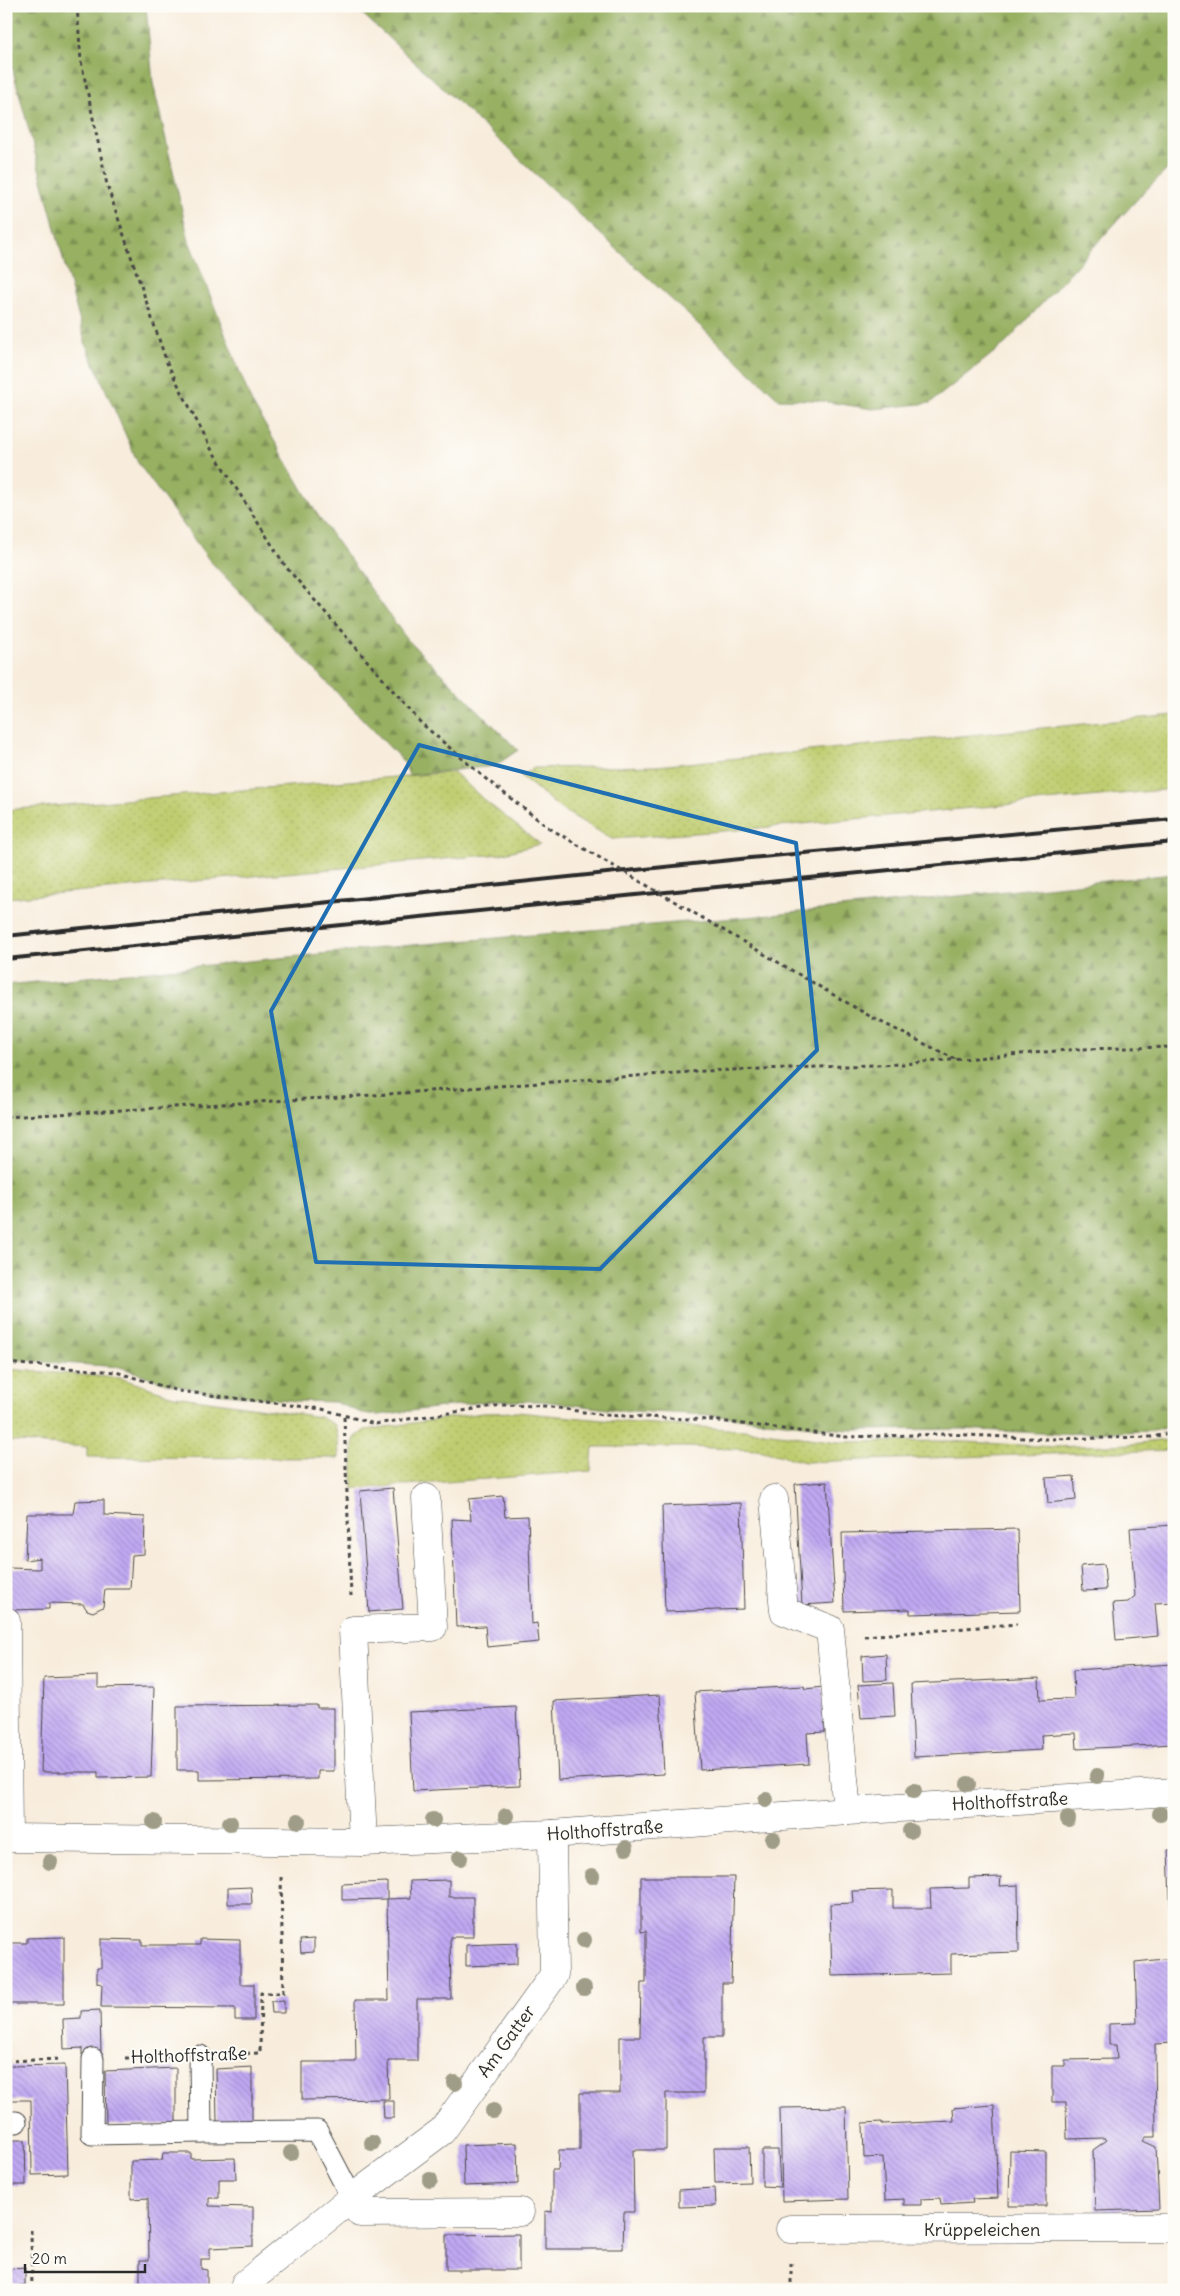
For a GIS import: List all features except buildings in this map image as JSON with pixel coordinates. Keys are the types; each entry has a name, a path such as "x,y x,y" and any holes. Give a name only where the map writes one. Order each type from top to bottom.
{"street":[{"path":"362,1842 353,1630 433,1627 426,1498"},
{"path":"774,1498 784,1611 830,1629 847,1811"},
{"name":"Holthoffstraße","path":"6,1620 7,1838 362,1842 552,1834 847,1811 1174,1792"},
{"name":"Am Gatter","path":"245,2284 352,2198 442,2131 554,1975 552,1834"},
{"path":"352,2198 360,2213 520,2212"},
{"name":"Krüppeleichen","path":"790,2230 1174,2228"}],"lane":[{"path":"200,2056 202,2132"},
{"path":"92,2059 92,2134 317,2131 352,2198"}],"path":[{"path":"78,6 81,61 107,185 168,363 210,446 286,567 420,723 486,780 549,828 873,1018 956,1060"},
{"path":"6,1117 383,1095 704,1071 903,1064 1080,1049 1174,1047"},
{"path":"6,1363 116,1372 178,1391 322,1409 344,1417 375,1424 502,1405 545,1406 603,1415 711,1420 847,1437 948,1434 1046,1439 1152,1437 1174,1432"},
{"path":"344,1417 353,1630"},
{"path":"831,1638 1017,1624"},
{"name":"Holthoffstraße","path":"6,2061 200,2056 260,2052 261,1993 283,1993 282,1842"},
{"path":"31,2230 32,2290"}],"highlighted area":[{"path":"419,745 796,843 817,1050 600,1269 316,1262 271,1011"}],"green space":[{"path":"6,6 146,6 153,83 189,241 251,401 317,514 406,638 518,750 495,766 409,775 404,762 210,561 138,463 86,345 6,44"},
{"path":"354,6 1174,6 1174,163 1142,194 1006,343 930,403 873,409 815,400 779,399"},
{"path":"1174,715 1174,789 737,830 612,839 561,809 521,776 534,768 657,766"},
{"path":"454,772 484,800 540,844 500,854 6,898 6,810"},
{"path":"1174,874 1174,1426 1152,1431 1058,1434 961,1429 848,1430 711,1415 615,1410 543,1401 491,1401 378,1415 362,1413 335,1402 297,1401 214,1393 169,1384 120,1367 6,1359 6,985 412,945 771,915"},
{"path":"6,1369 120,1378 174,1396 320,1417 335,1425 339,1458 87,1457 87,1447 6,1441"},
{"path":"517,1412 624,1422 757,1431 838,1442 950,1441 1054,1447 1133,1444 1174,1439 1174,1450 805,1462 759,1450 690,1447 593,1447 591,1471 353,1489 353,1444 355,1438 365,1430 482,1413"}],"railway":[{"path":"6,936 750,858 1174,819"},
{"path":"6,959 1174,842"}]}
